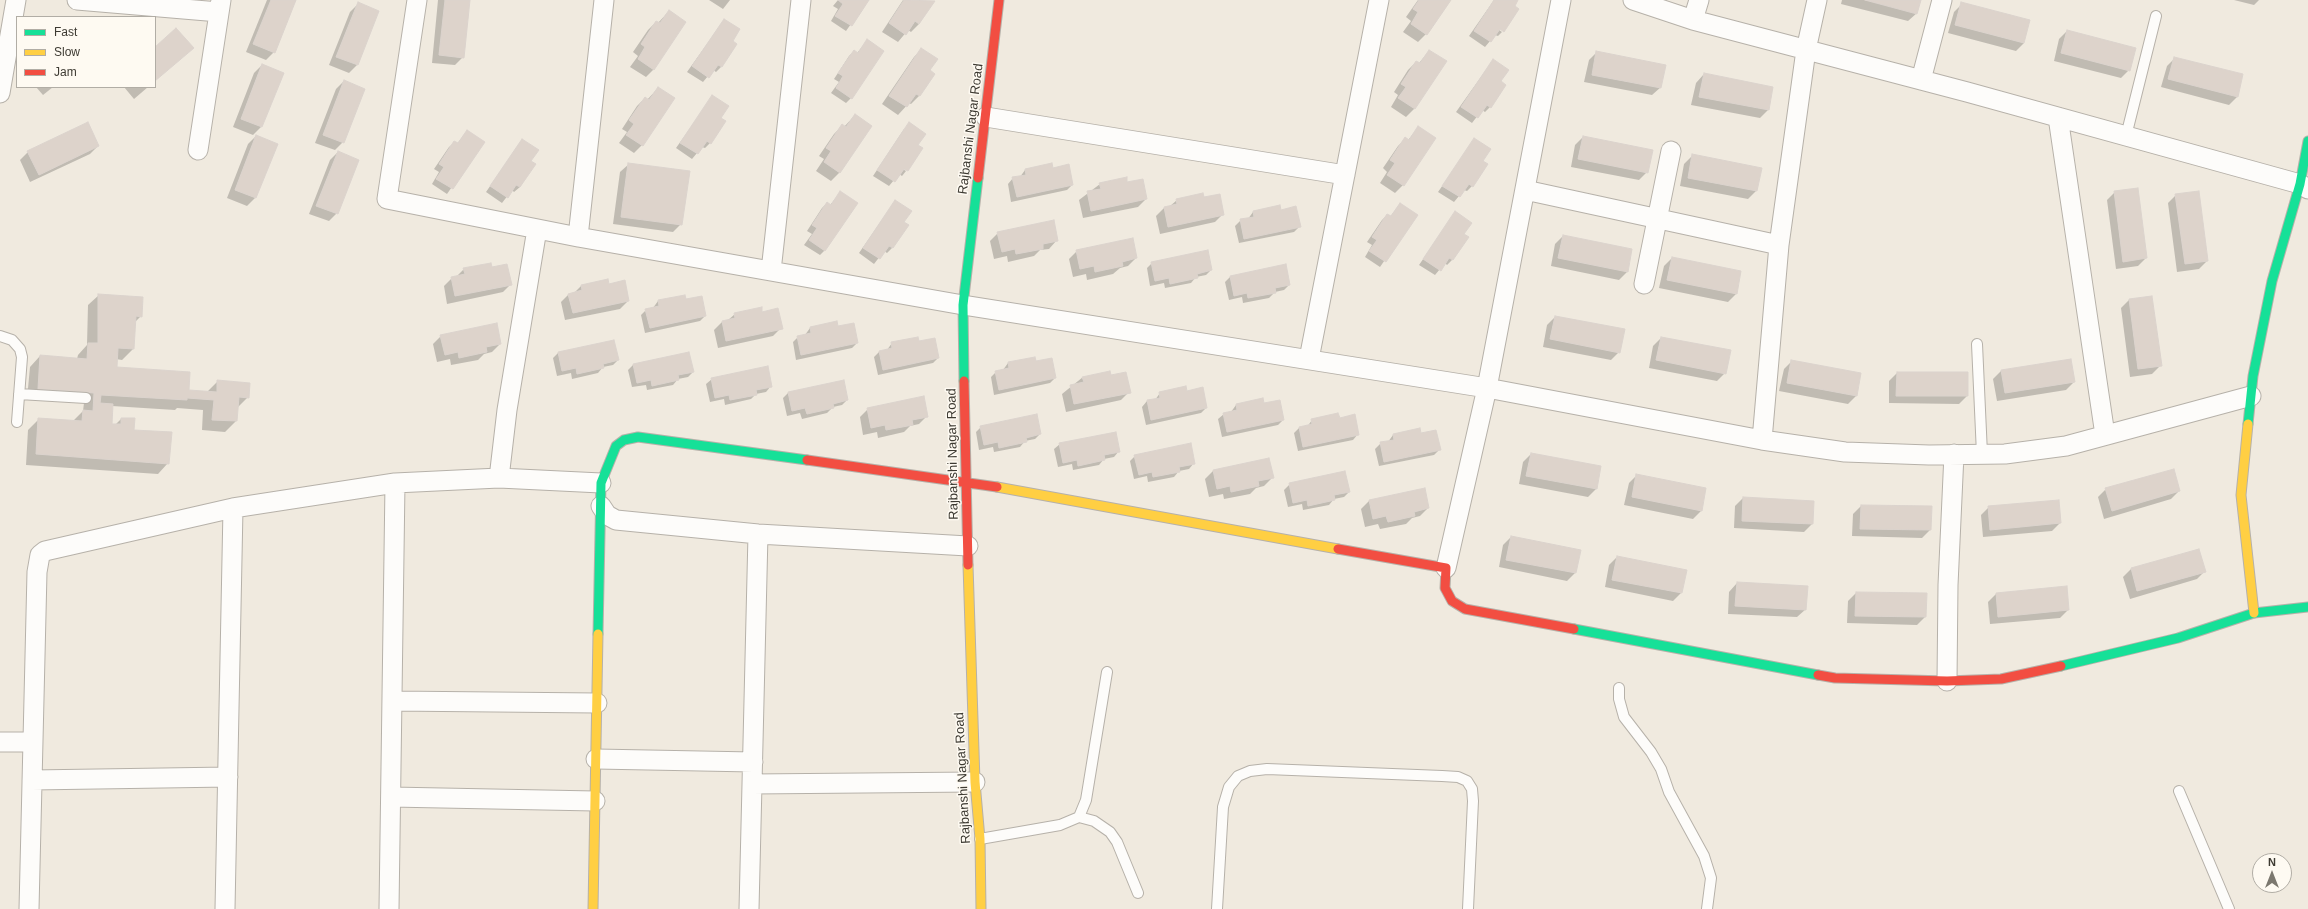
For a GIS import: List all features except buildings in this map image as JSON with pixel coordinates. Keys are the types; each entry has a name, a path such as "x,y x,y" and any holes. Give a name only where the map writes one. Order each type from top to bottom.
{"street":[{"path":"0,93 16,0"},
{"path":"77,0 220,6 198,150"},
{"path":"416,0 387,199 578,236 963,305 1487,388 1762,440 1845,452 2005,454 2066,446 2251,396"},
{"path":"578,236 604,0"},
{"path":"771,271 801,0"},
{"name":"Rajbanshi Nagar Road","path":"980,909 980,839 975,782 966,482 963,305 999,0"},
{"path":"1309,359 1379,0"},
{"path":"1562,0 1487,388 1446,568 1445,588 1452,601 1465,609 1835,678 1947,681 2001,679 2083,662 2178,638 2254,613 2308,607"},
{"path":"1633,0 1694,20 2058,117 2304,186"},
{"path":"1694,20 1699,0"},
{"path":"1762,440 1779,245 1806,50 1817,0"},
{"path":"1921,80 1942,0"},
{"path":"986,117 1345,175"},
{"path":"2058,117 2105,435"},
{"path":"2254,613 2241,495 2252,376 2272,281 2304,186 2308,141"},
{"path":"1644,284 1656,218 1671,151"},
{"path":"1525,190 1779,245"},
{"path":"499,478 507,410 537,228"},
{"path":"593,909 601,483 616,446 624,440 638,437 966,482 1446,568"},
{"path":"1947,681 1948,585 1954,454"},
{"path":"29,909 37,572 40,555 54,548 233,508 395,483 499,478 601,483"},
{"path":"389,909 395,483"},
{"path":"601,506 607,515 616,520 758,534 968,546"},
{"path":"225,909 233,508"},
{"path":"749,909 758,534"},
{"path":"392,701 597,703"},
{"path":"0,742 32,742"},
{"path":"596,759 753,762"},
{"path":"32,780 228,777"},
{"path":"752,784 975,782"},
{"path":"391,797 595,801"}],"lane":[{"path":"2126,136 2156,16"},
{"path":"0,336 12,340 20,349 22,357 17,422"},
{"path":"1977,344 1982,454"},
{"path":"19,394 86,398"},
{"path":"1079,817 1086,800 1106,672"},
{"path":"1619,688 1618,699 1624,717 1651,752 1661,769 1669,792 1704,856 1711,878 1707,909"},
{"path":"1217,909 1223,807 1229,788 1238,776 1250,771 1267,769 1458,777 1467,782 1472,789 1473,801 1468,909"},
{"path":"2179,792 2229,909"},
{"path":"980,839 1060,825 1079,817 1094,820 1110,832 1117,842 1138,893"}],"traffic: fast":[{"path":"2248,424 2253,376 2272,281 2300,184 2308,141"},
{"path":"964,381 963,305 978,178"},
{"path":"598,634 601,483 616,446 624,440 638,437 807,460"},
{"path":"2061,666 2178,638 2254,613 2308,607"},
{"path":"1574,629 1818,675"}],"traffic: slow":[{"path":"2248,424 2241,495 2254,613"},
{"path":"997,487 1338,549"},
{"path":"968,565 975,782 980,839 981,909"},
{"path":"593,909 598,634"}],"traffic: jam":[{"path":"978,178 999,0"},
{"path":"964,381 968,565"},
{"path":"807,460 997,487"},
{"path":"1338,549 1446,568 1445,588 1452,601 1465,609 1574,629"},
{"path":"1818,675 1835,678 1947,681 2001,679 2061,666"}]}
